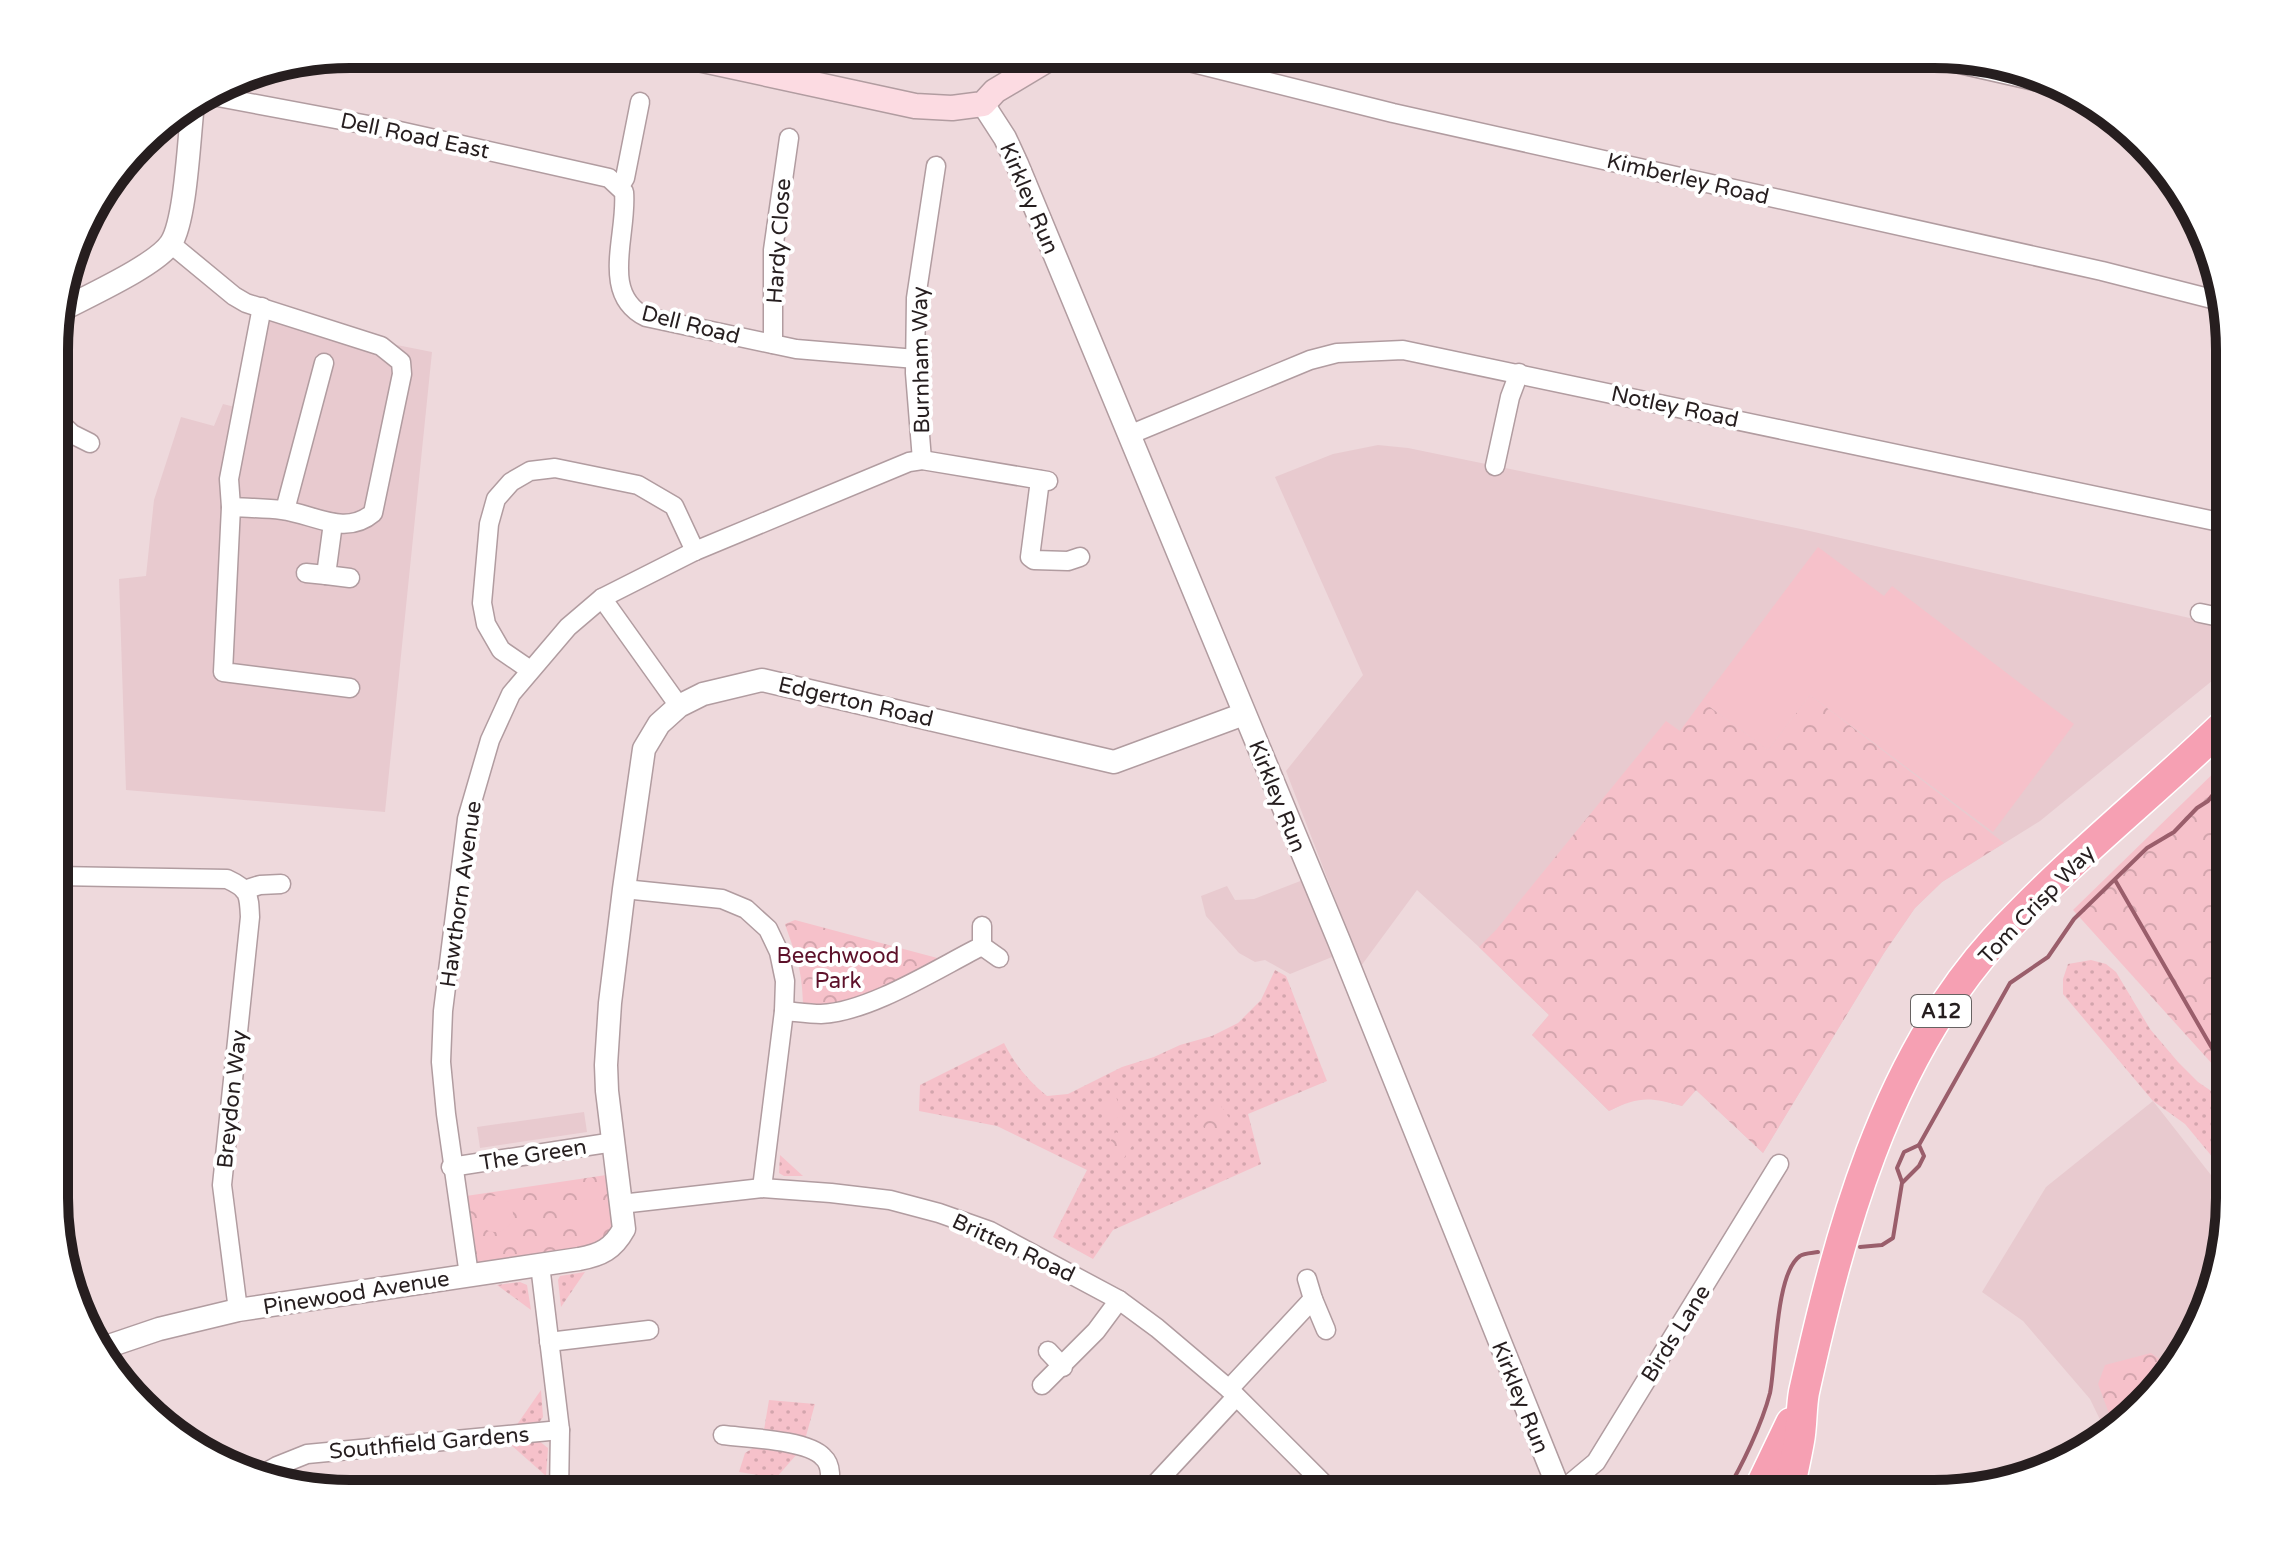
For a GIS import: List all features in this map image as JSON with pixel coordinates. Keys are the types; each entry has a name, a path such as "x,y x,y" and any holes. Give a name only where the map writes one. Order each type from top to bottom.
{"highway":[{"name":"Tom Crisp Way","path":"1791,1479 1800,1439 1804,1396 1838,1256 1871,1153 1896,1093 1935,1018 1994,941 2073,863 2215,732"},
{"name":"Tom Crisp Way","path":"1764,1479 1804,1396"}],"main road":[{"path":"754,69 915,106 952,108 983,104 995,91 1033,69"}],"street":[{"name":"Kimberley Road","path":"1215,68 1393,113 2102,271 2212,299"},
{"name":"Dell Road East","path":"223,98 395,130 609,178 620,186"},
{"name":"Dell Road","path":"640,102 625,178 620,186 625,198 619,278 624,300 630,308 646,317 796,349 916,359"},
{"name":"Kirkley Run","path":"983,104 1017,164 1339,941 1554,1479"},
{"path":"71,305 152,261 171,244 181,212 191,118"},
{"name":"Hardy Close","path":"773,344 773,250 789,138"},
{"name":"Burnham Way","path":"922,460 916,359 918,283 936,166"},
{"path":"171,244 234,296 381,346 401,362 402,374 373,513 364,522 348,526 285,510 231,507"},
{"path":"262,307 229,479 231,507 223,672 350,688"},
{"name":"Notley Road","path":"1129,435 1310,360 1337,353 1403,350 2215,521"},
{"path":"285,510 324,363"},
{"path":"1495,466 1510,397 1519,373"},
{"path":"68,430 90,443"},
{"name":"Hawthorn Avenue","path":"469,1275 451,1167 441,1062 443,1024 467,819 490,740 511,694 530,670 568,627 602,598 695,551 909,462 922,460 1044,480 1030,557 1034,560 1068,561 1080,557"},
{"path":"530,670 501,650 486,624 482,603 489,524 496,499 511,482 530,471 555,468 638,485 674,506 695,551"},
{"path":"326,575 333,523"},
{"path":"306,573 350,578"},
{"path":"602,598 679,706"},
{"path":"2200,613 2215,616"},
{"name":"Edgerton Road","path":"616,1244 624,1229 606,1065 624,889 644,749 659,724 679,706 703,694 762,680 1114,762 1244,714"},
{"path":"68,876 227,879 244,890 281,884"},
{"path":"624,889 722,899 746,909 768,929 779,952 785,981 784,1011 762,1188"},
{"name":"Breydon Way","path":"238,1310 222,1185 250,917 249,896 244,890"},
{"path":"982,926 982,946"},
{"path":"784,1011 823,1014 863,1004 982,946"},
{"path":"982,946 999,958"},
{"name":"The Green","path":"451,1167 614,1142"},
{"name":"Birds Lane","path":"1578,1479 1596,1462 1779,1164"},
{"name":"Britten Road","path":"621,1204 762,1188 890,1200 990,1231 1119,1300 1157,1328 1232,1393 1319,1479"},
{"name":"Pinewood Avenue","path":"110,1345 159,1329 238,1310 600,1255 616,1244"},
{"path":"540,1265 560,1430 559,1480"},
{"path":"1307,1279 1326,1330"},
{"path":"1153,1479 1158,1470 1232,1393 1313,1299"},
{"path":"1042,1385 1096,1331 1119,1300"},
{"path":"549,1342 649,1330"},
{"path":"1048,1351 1063,1367"},
{"name":"Southfield Gardens","path":"272,1469 307,1454 560,1430"},
{"path":"723,1435 812,1448 826,1458 830,1480"}],"shaded area":[{"path":"266,319 432,352 385,812 126,790 119,579 146,576 154,500 181,417 214,426 223,404 247,410"},
{"path":"1378,445 1408,448 1801,529 2215,624 2215,678 2040,821 1942,882 1915,908 1884,953 1763,1153 1696,1090 1682,1106 1653,1098 1632,1100 1609,1111 1532,1035 1549,1015 1417,890 1361,966 1286,771 1363,675 1275,477 1333,454"},
{"path":"1303,880 1332,957 1290,974 1265,960 1255,962 1239,953 1206,916 1201,896 1227,886 1235,900 1254,899"},
{"path":"2153,1101 2216,1181 2211,1253 2195,1306 2158,1370 2102,1424 2090,1399 2023,1321 1982,1292 2046,1187"},
{"path":"584,1112 587,1132 480,1148 477,1127"}],"green space":[{"path":"1818,547 1884,596 1892,586 2074,724 1993,832 1810,695 1768,750 1702,701"},
{"path":"1810,695 2004,843 1942,882 1915,908 1884,953 1763,1153 1696,1090 1682,1106 1645,1100 1609,1111 1532,1035 1549,1015 1479,947 1666,721 1680,731 1702,701 1768,750"},
{"path":"2216,771 2216,1068 2073,910"},
{"name":"Beechwood Park","path":"795,920 941,959 863,997 829,1006 803,1004 800,971 785,924"},
{"path":"2091,960 2106,964 2116,972 2150,1029 2198,1082 2216,1094 2216,1161 2185,1124 2153,1101 2063,994 2063,979 2068,964"},
{"path":"1275,970 1286,976 1327,1081 1248,1114 1261,1164 1113,1230 1093,1259 1053,1237 1087,1170 997,1126 919,1111 920,1085 1004,1043 1022,1072 1047,1096 1068,1094 1122,1067 1212,1036 1238,1023 1261,1000"},
{"path":"1116,1097 1123,1116 1105,1122 1099,1103"},
{"path":"1218,1102 1234,1125 1213,1140 1196,1117"},
{"path":"1116,1132 1134,1143 1122,1161 1105,1150"},
{"path":"780,1155 803,1176 779,1173"},
{"path":"613,1174 619,1226 597,1251 470,1270 459,1197"},
{"path":"495,1196 508,1201 513,1214 508,1227 495,1232 482,1227 477,1214 482,1201"},
{"path":"590,1199 603,1204 608,1217 603,1230 590,1235 577,1230 572,1217 577,1204"},
{"path":"585,1272 561,1307 560,1276"},
{"path":"520,1282 527,1285 531,1310 497,1285"},
{"path":"2151,1353 2163,1362 2146,1384 2111,1418 2098,1384 2105,1365"},
{"path":"541,1390 543,1417 538,1424 516,1426"},
{"path":"769,1400 815,1404 804,1443 763,1436"},
{"path":"539,1441 548,1448 546,1476 510,1444"},
{"path":"755,1447 797,1454 776,1478 739,1472 745,1453"}],"waterway":[{"path":"1860,1247 1882,1245 1893,1238 1902,1183 1919,1166 1924,1156 1919,1145 2010,983 2048,957 2074,919 2147,848 2174,832 2216,791"},
{"path":"2115,880 2216,1055"},
{"path":"1902,1182 1897,1168 1904,1152 1919,1145"},
{"path":"1733,1479 1751,1445 1770,1393 1786,1280 1800,1256 1818,1252"}]}
